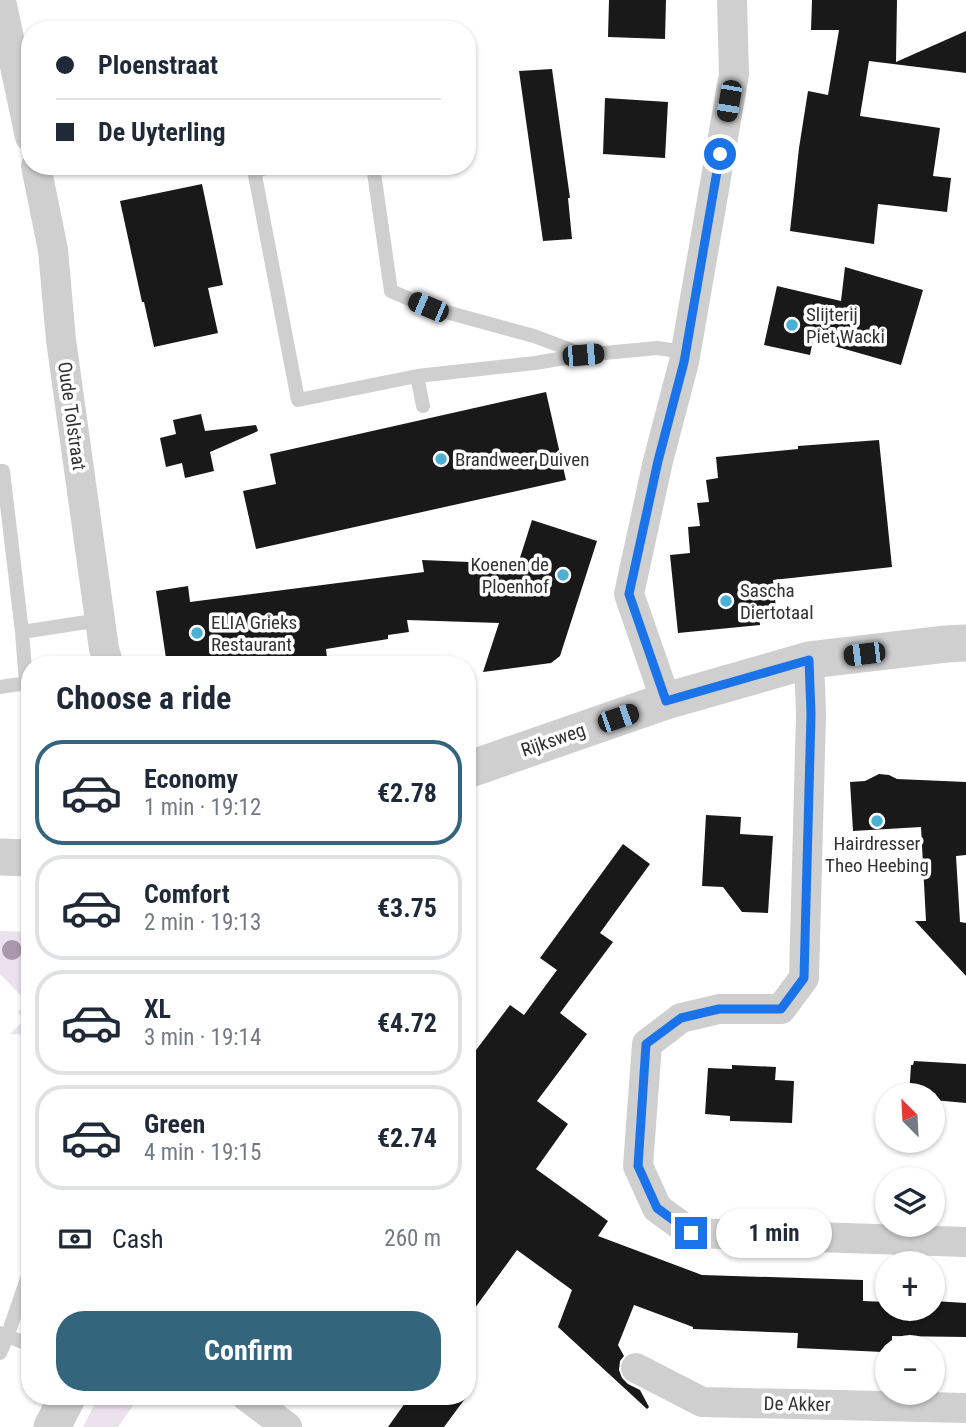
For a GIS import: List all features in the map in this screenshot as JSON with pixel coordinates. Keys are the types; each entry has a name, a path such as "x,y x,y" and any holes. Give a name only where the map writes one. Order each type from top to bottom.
{"street":[{"path":"666,701 629,594 685,352 734,74 732,0"},
{"path":"2,5 21,95"},
{"name":"Oude Tolstraat","path":"38,175 53,250 61,340 106,656"},
{"name":"Rijksweg","path":"476,767 666,701 809,660 946,643 966,643"},
{"path":"809,660 811,714 804,978 781,1009 719,1009 681,1018 646,1044 638,1166 657,1208 691,1233 966,1242"},
{"path":"0,857 21,858"},
{"name":"De Akker","path":"636,1368 702,1402 966,1408"},
{"path":"52,1427 63,1405"},
{"path":"259,1405 287,1427"}],"lane":[{"path":"255,175 298,400 417,376 583,355 657,348 685,352"},
{"path":"374,175 391,291 428,307 534,336 583,355"},
{"path":"417,376 423,406"},
{"path":"0,471 3,471 24,656"},
{"path":"22,632 100,620"},
{"path":"0,687 21,684"},
{"path":"0,1353 4,1335 21,1292"},
{"path":"4,1335 21,1342"}],"shaded area":[{"path":"0,931 21,932 21,996 0,974"},
{"path":"21,1023 21,1035 10,1034"},
{"path":"94,1405 133,1405 118,1427 83,1427"}],"building":[{"path":"609,0 666,0 665,39 608,37"},
{"path":"812,0 897,0 896,62 966,31 966,73 869,61 860,116 940,128 933,176 951,178 947,212 878,204 874,244 790,231 808,91 828,95 839,30 811,30"},
{"path":"552,69 570,198 572,239 543,241 519,71"},
{"path":"605,98 668,102 665,158 603,154"},
{"path":"202,184 223,285 208,288 218,333 154,347 120,201"},
{"path":"845,267 923,290 901,365 813,340 810,355 764,345 777,286 841,301"},
{"path":"546,392 566,480 256,549 243,491 276,484 270,454"},
{"path":"201,414 205,431 256,425 258,431 210,452 214,471 185,478 182,463 166,467 160,438 176,434 173,420"},
{"path":"879,440 892,567 773,580 776,608 759,609 760,625 678,633 670,555 690,553 688,527 700,526 697,503 709,502 706,480 718,478 716,457 798,449 798,446"},
{"path":"532,520 597,541 560,656 551,663 483,672 499,623 407,620 409,632 388,635 388,639 326,649 327,656 166,656 156,591 188,586 190,602 424,572 422,560 518,564"},
{"path":"879,774 897,779 966,782 966,855 956,856 960,922 966,923 966,976 915,921 926,921 921,827 853,831 850,782 865,781"},
{"path":"706,815 741,817 740,834 773,836 768,913 742,912 723,887 702,886"},
{"path":"623,844 650,864 600,933 613,942 560,1013 587,1034 537,1101 568,1124 536,1169 608,1221 598,1236 702,1275 863,1280 863,1301 875,1302 875,1321 945,1321 945,1302 966,1303 966,1337 875,1335 875,1352 797,1348 798,1333 693,1329 634,1305 618,1345 624,1356 619,1370 628,1384 640,1390 649,1407 647,1409 558,1327 572,1290 517,1250 476,1307 476,1050 510,1005 524,1015 557,970 540,958"},
{"path":"914,1061 966,1064 966,1103 945,1101 945,1083 910,1083"},
{"path":"732,1065 776,1067 775,1080 794,1081 792,1123 730,1121 730,1116 705,1114 708,1068 732,1069"},
{"path":"404,1405 460,1405 444,1427 388,1427"}],"place":[{"name":"Slijterij Piet Wacki","path":"792,325"},
{"name":"Brandweer Duiven","path":"441,459"},
{"name":"Koenen de Ploenhof","path":"563,575"},
{"name":"Sascha Diertotaal","path":"726,601"},
{"name":"ELIA Grieks Restaurant","path":"197,633"},
{"name":"Hairdresser Theo Heebing","path":"877,821"}],"route":[{"path":"691,1233 657,1208 638,1166 646,1044 681,1018 719,1009 781,1009 804,978 811,714 809,660 666,701 629,594 658,461 684,362 720,154"}]}
